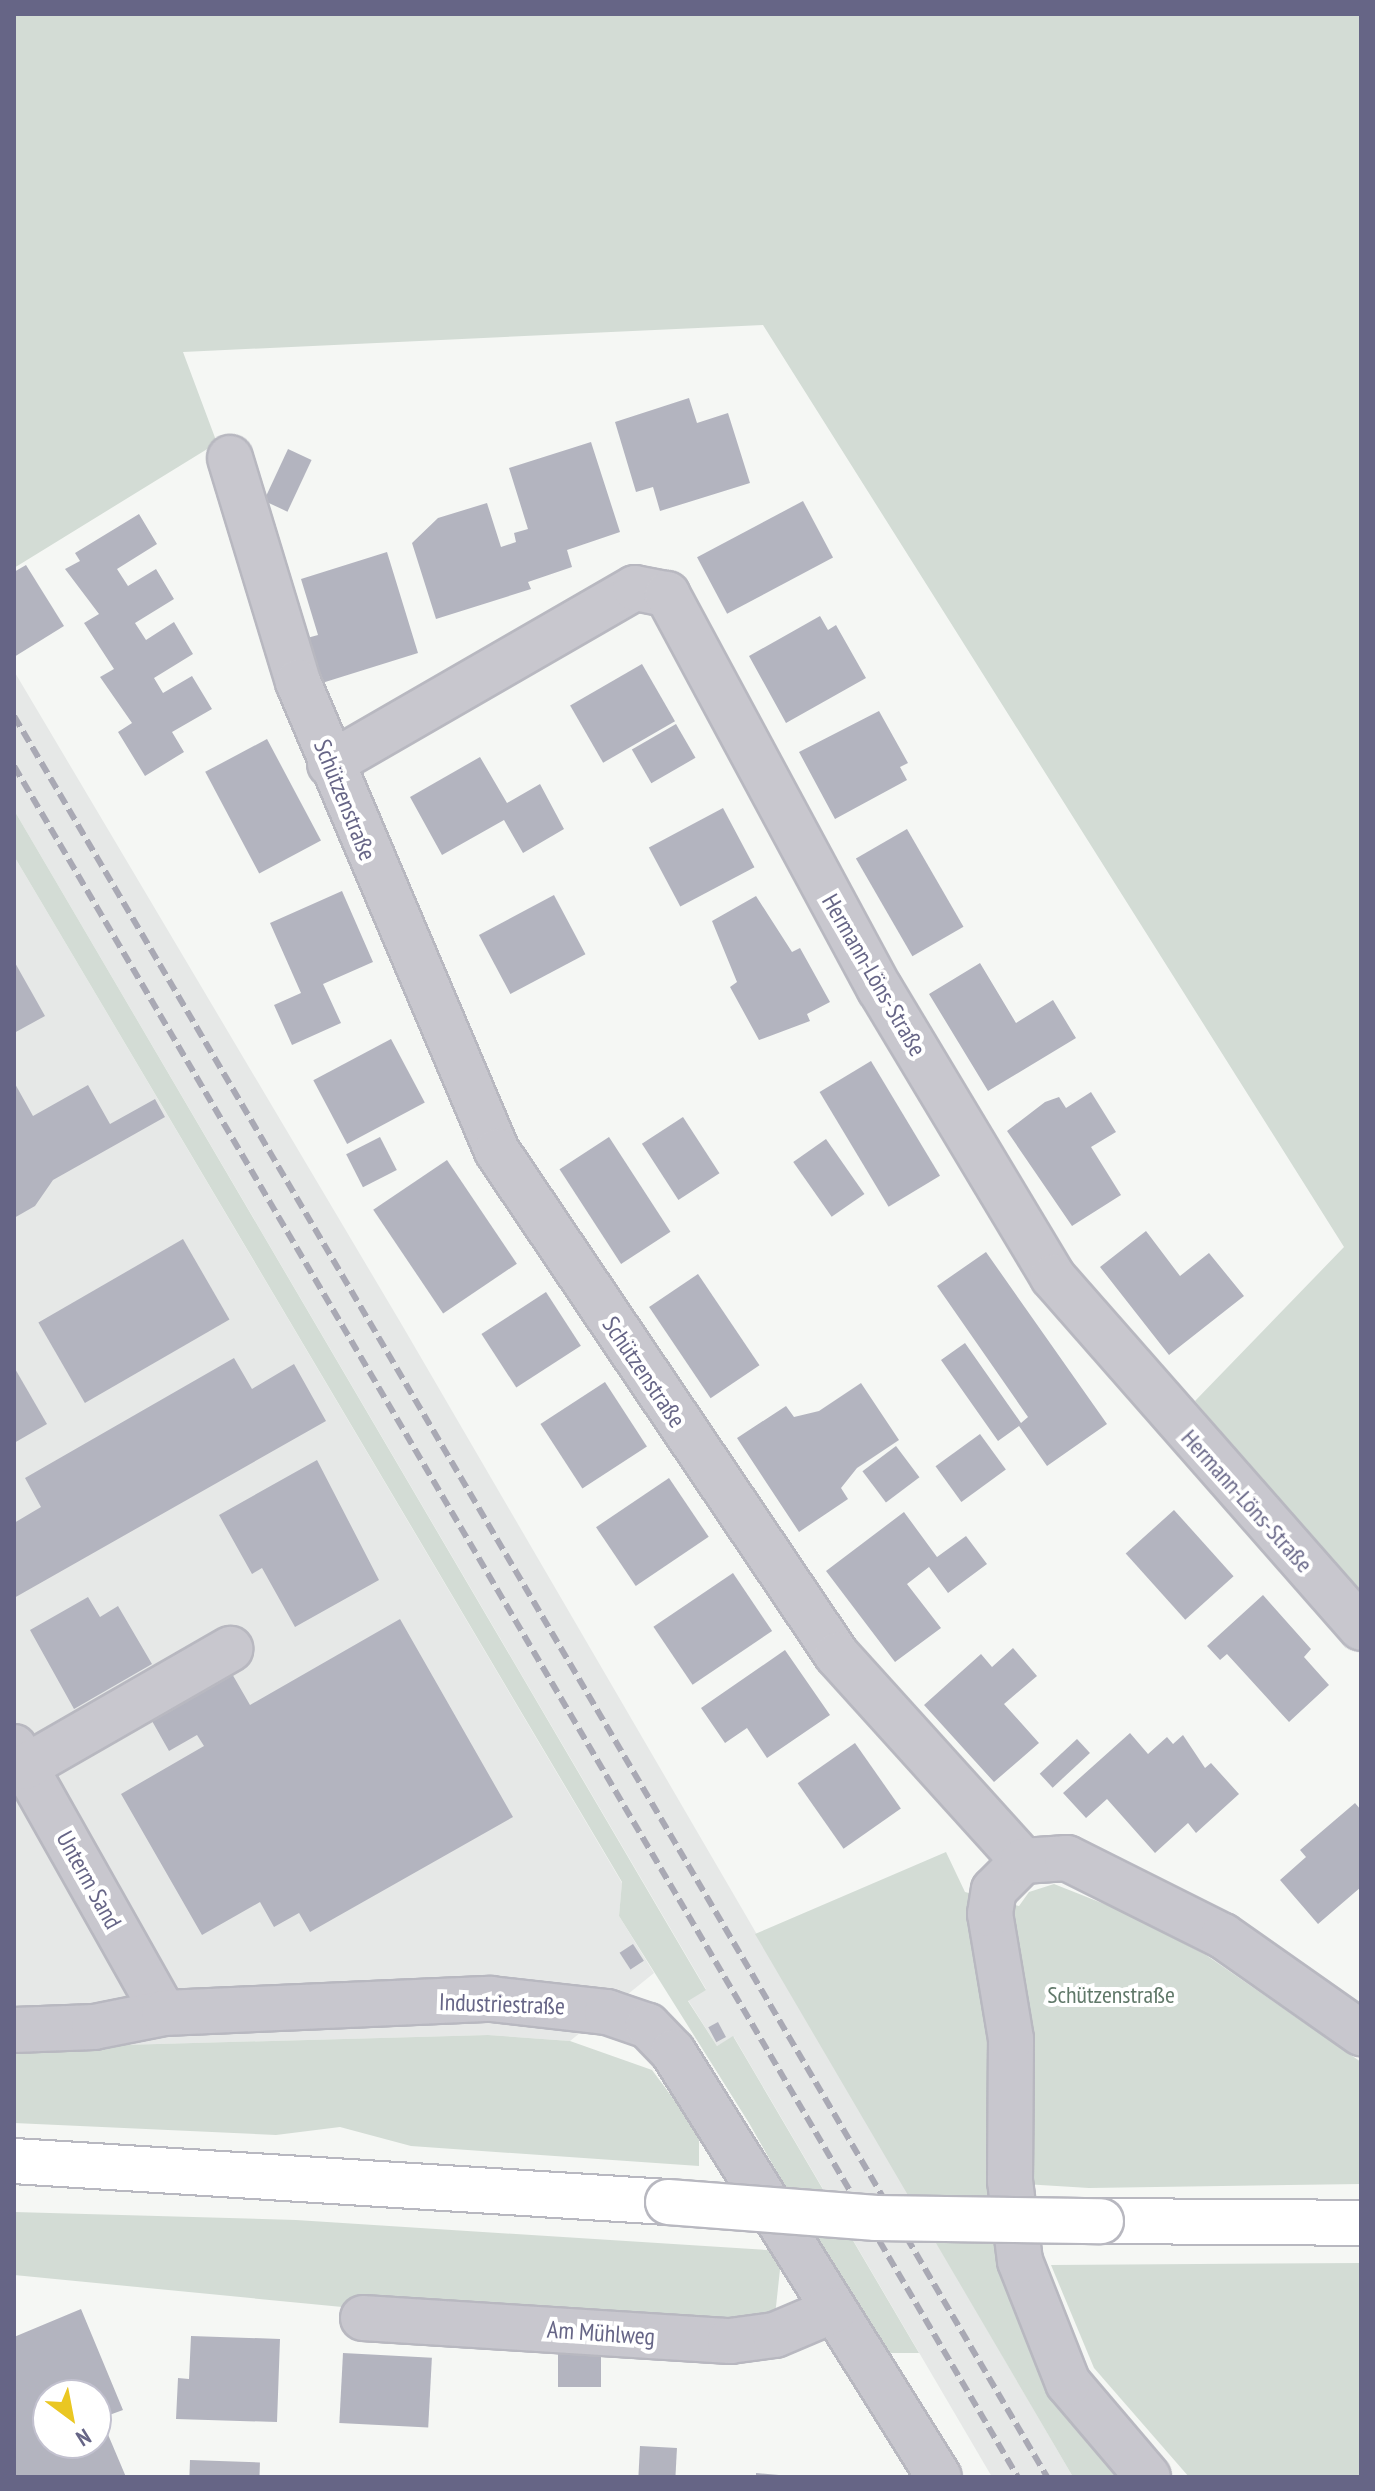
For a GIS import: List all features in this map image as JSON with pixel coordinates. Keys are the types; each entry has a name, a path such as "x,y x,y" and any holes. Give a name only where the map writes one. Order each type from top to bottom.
{"main road":[{"path":"14,2161 876,2218 1361,2223"}],"street":[{"name":"Schützenstraße","path":"230,458 330,764 497,1151 837,1655 1023,1861"},
{"name":"Hermann-Löns-Straße","path":"330,764 635,588 667,594 880,989 1053,1277 1361,1628"},
{"path":"20,1757 230,1649"},
{"name":"Unterm Sand","path":"20,1757 164,2013"},
{"path":"1148,2477 1068,2383 1020,2261 1010,2181 1011,2039 990,1914 1003,1876 1023,1861 1067,1858 1145,1893 1223,1936 1361,2033"},
{"name":"Industriestraße","path":"14,2030 94,2027 164,2013 491,1999 631,2018 673,2052 939,2477"},
{"name":"Am Mühlweg","path":"363,2318 730,2341 775,2335 834,2310"}],"shaded area":[{"path":"14,671 402,1325 1073,2477 992,2477 734,2037 717,2046 688,2000 706,1989 14,810"},
{"path":"14,856 622,1883 619,1916 654,1973 570,2041 488,2035 14,2048"}],"green space":[{"path":"14,14 1361,14 1361,1597 1195,1401 1344,1247 763,325 183,352 217,443 14,568"},
{"path":"14,810 706,1990 688,2001 717,2046 733,2036 919,2353 880,2353 749,2123 619,1916 622,1882 14,856"},
{"path":"946,1852 965,1892 1019,1906 1029,1892 1054,1884 1122,1911 1206,1955 1361,2062 1361,2184 1089,2188 990,2182 1120,2477 1073,2477 755,1934"},
{"path":"488,2035 570,2041 652,2070 699,2133 699,2166 411,2146 340,2127 276,2135 14,2123 14,2048"},
{"path":"14,2212 296,2220 782,2251 774,2325 363,2309 14,2275"},
{"path":"1361,2263 1361,2477 1189,2477 1094,2368 1051,2265"}],"building":[{"path":"689,398 697,423 728,413 750,483 660,511 653,487 636,492 615,422"},
{"path":"591,442 620,532 567,550 572,567 528,582 531,589 436,619 412,543 438,518 487,503 501,547 516,542 514,533 528,529 509,468"},
{"path":"288,449 312,460 287,512 264,501"},
{"path":"803,501 833,558 727,614 697,557"},
{"path":"139,514 157,544 117,569 128,586 156,569 174,599 135,623 146,640 174,622 193,654 154,678 163,693 192,676 212,709 172,732 184,752 145,776 118,732 132,723 100,677 114,669 84,623 99,614 65,569 80,561 75,553"},
{"path":"387,552 418,653 322,683 307,638 318,635 301,579"},
{"path":"26,565 64,626 14,657 14,572"},
{"path":"820,616 828,630 836,625 866,678 786,723 749,656"},
{"path":"642,664 675,721 603,763 570,706"},
{"path":"879,711 908,763 900,767 907,780 835,819 799,752"},
{"path":"676,724 696,758 651,783 632,750"},
{"path":"267,739 321,841 259,873 205,772"},
{"path":"480,757 507,803 540,784 564,829 523,853 504,820 442,855 410,797"},
{"path":"723,808 754,867 680,907 649,847"},
{"path":"907,829 964,927 912,956 856,858"},
{"path":"342,891 373,962 323,984 341,1023 292,1045 274,1005 301,993 270,923"},
{"path":"554,895 585,954 510,994 479,935"},
{"path":"756,896 792,952 800,948 830,1002 807,1014 810,1021 759,1040 730,987 737,982 712,921"},
{"path":"14,961 45,1016 14,1033"},
{"path":"980,963 1016,1023 1053,1000 1076,1038 988,1091 929,994"},
{"path":"391,1039 425,1103 347,1144 313,1080"},
{"path":"871,1061 940,1176 889,1207 820,1092"},
{"path":"14,1082 33,1116 88,1085 110,1124 155,1099 165,1117 53,1180 35,1206 14,1218"},
{"path":"1091,1092 1116,1132 1091,1147 1121,1195 1072,1226 1007,1131 1045,1102 1059,1097 1066,1108"},
{"path":"683,1117 719,1173 678,1200 642,1144"},
{"path":"380,1137 397,1170 363,1187 346,1154"},
{"path":"609,1137 671,1232 621,1264 560,1169"},
{"path":"826,1139 864,1194 832,1217 793,1162"},
{"path":"447,1160 517,1264 443,1313 373,1210"},
{"path":"1146,1231 1180,1276 1209,1253 1244,1296 1169,1355 1100,1267"},
{"path":"183,1239 230,1320 85,1403 38,1322"},
{"path":"986,1252 1107,1424 1047,1466 1019,1426 998,1441 941,1360 965,1343 1021,1423 1028,1417 937,1286"},
{"path":"698,1274 760,1365 711,1398 649,1307"},
{"path":"546,1292 581,1346 516,1388 481,1334"},
{"path":"234,1358 252,1389 294,1364 326,1421 14,1598 14,1523 41,1507 25,1478"},
{"path":"14,1367 47,1424 14,1443"},
{"path":"605,1382 647,1447 582,1489 540,1424"},
{"path":"861,1383 899,1440 857,1468 841,1488 848,1499 799,1532 737,1438 786,1406 794,1417 819,1411"},
{"path":"980,1434 1006,1470 961,1502 936,1466"},
{"path":"896,1446 919,1477 886,1502 862,1471"},
{"path":"317,1460 379,1580 295,1627 262,1568 252,1574 219,1515"},
{"path":"669,1478 709,1537 636,1586 596,1527"},
{"path":"1174,1510 1234,1576 1185,1620 1126,1553"},
{"path":"904,1512 937,1557 966,1536 987,1564 948,1593 929,1567 907,1584 941,1628 895,1662 826,1571"},
{"path":"733,1573 772,1631 693,1685 653,1627"},
{"path":"1263,1595 1311,1649 1304,1657 1329,1685 1289,1722 1227,1654 1220,1660 1207,1646"},
{"path":"88,1597 100,1617 118,1606 152,1664 74,1709 30,1630"},
{"path":"400,1619 513,1817 310,1932 299,1913 274,1927 260,1902 202,1935 121,1794 204,1746 197,1735 169,1751 152,1721 180,1704 176,1698 231,1672 250,1705"},
{"path":"1013,1648 1037,1676 1004,1704 1039,1743 994,1782 924,1705 981,1654 992,1667"},
{"path":"785,1650 830,1715 767,1758 747,1728 725,1743 701,1708"},
{"path":"1130,1733 1148,1754 1167,1737 1173,1744 1183,1735 1205,1768 1211,1763 1239,1794 1196,1833 1188,1823 1155,1853 1107,1799 1086,1818 1063,1793"},
{"path":"1077,1739 1090,1753 1053,1788 1040,1774"},
{"path":"855,1743 901,1809 844,1849 798,1783"},
{"path":"1355,1803 1361,1810 1361,1887 1318,1924 1280,1880 1306,1857 1300,1850"},
{"path":"633,1944 644,1961 630,1969 620,1953"},
{"path":"718,2022 726,2037 716,2042 708,2027"},
{"path":"81,2309 110,2379 32,2379 32,2459 112,2459 112,2444 126,2477 14,2477 14,2337"},
{"path":"191,2336 280,2339 277,2422 176,2419 178,2378 189,2379"},
{"path":"558,2344 601,2344 601,2387 558,2387"},
{"path":"343,2353 432,2358 428,2428 339,2423"},
{"path":"112,2384 123,2410 112,2414"},
{"path":"640,2446 677,2448 675,2477 638,2477"},
{"path":"190,2460 260,2462 259,2477 189,2477"},
{"path":"756,2473 779,2475 779,2477 756,2477"}],"railway":[{"path":"14,716 1047,2477"},
{"path":"14,766 1018,2477"}]}
